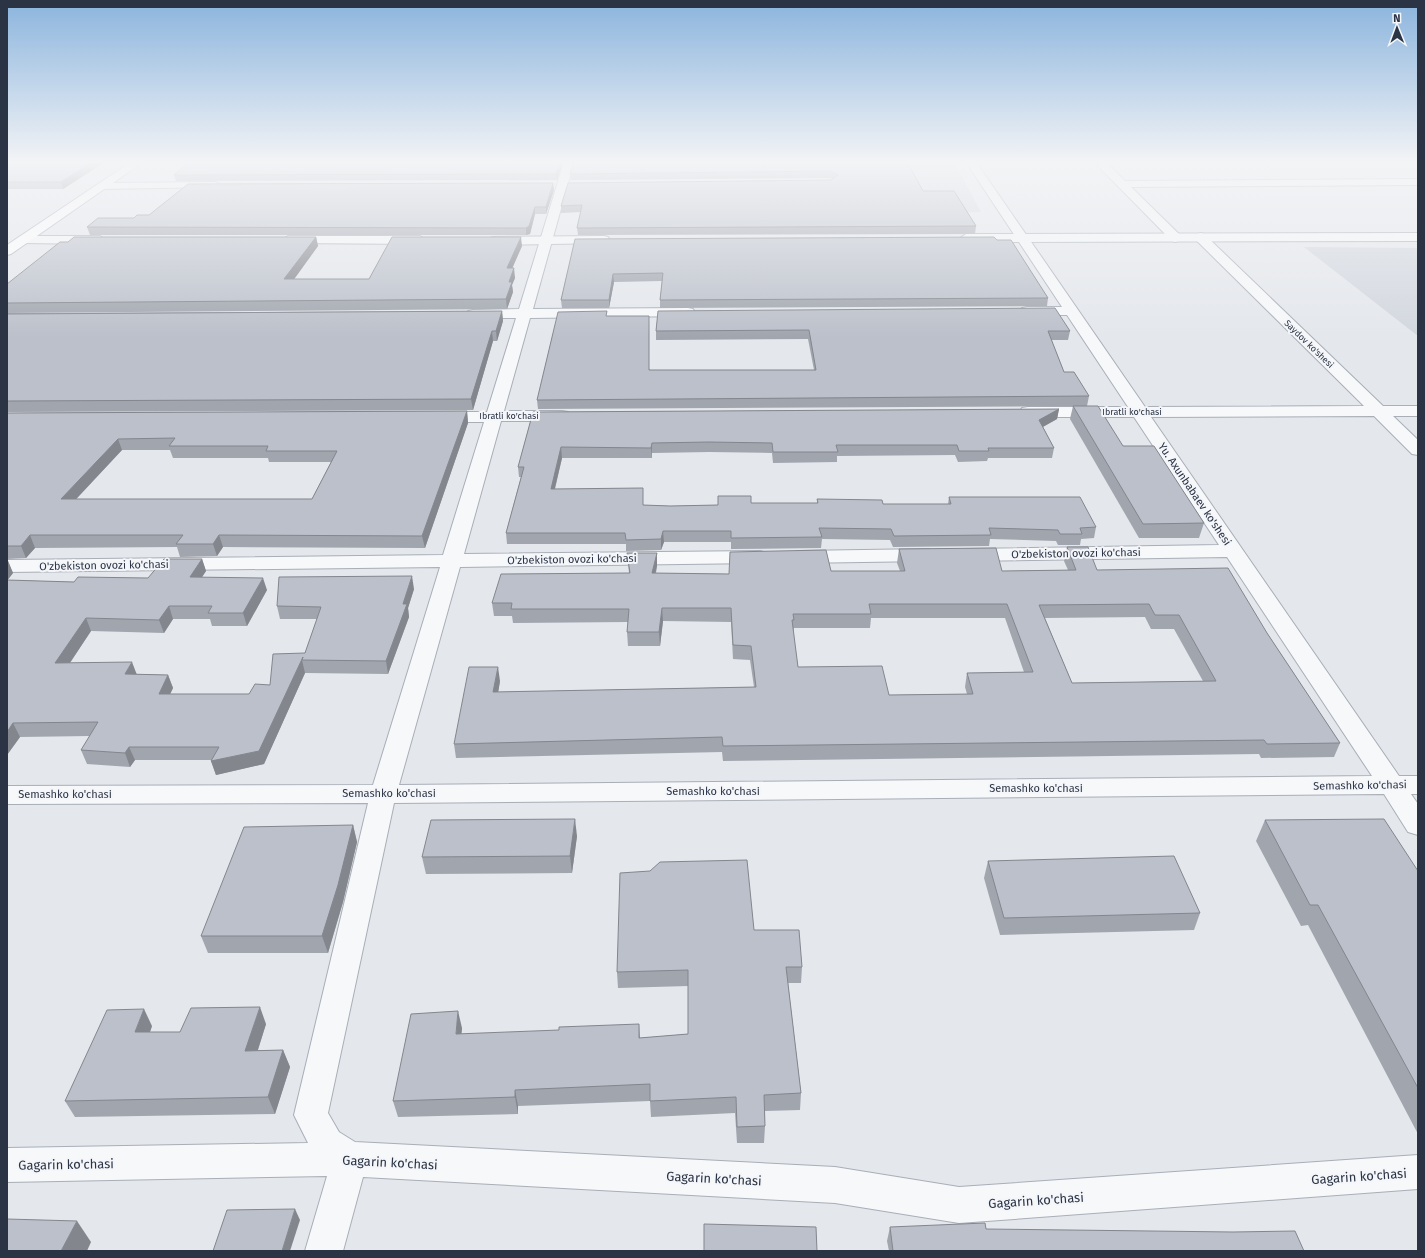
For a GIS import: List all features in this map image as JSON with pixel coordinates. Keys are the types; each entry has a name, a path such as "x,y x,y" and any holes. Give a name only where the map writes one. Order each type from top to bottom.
{"main road":[{"path":"7,251 52,221"}],"street":[{"path":"324,1251 350,1159 327,1144 311,1115 382,794 551,221"},
{"name":"Yu. Axunbabaev ko'shesi","path":"1011,221 1418,825"},
{"path":"1159,221 1176,238"},
{"path":"951,238 1418,237"},
{"name":"Saydov ko'shesi","path":"1200,238 1418,450"},
{"path":"23,240 110,240"},
{"path":"277,240 435,240"},
{"path":"483,241 618,240"},
{"path":"1016,311 1072,311"},
{"path":"461,314 699,312"},
{"name":"Ibratli ko'chasi","path":"1012,412 1418,411"},
{"name":"Ibratli ko'chasi","path":"422,417 574,416"},
{"name":"O'zbekiston ovozi ko'chasi","path":"7,566 1234,551"},
{"name":"Semashko ko'chasi","path":"7,794 382,794 1418,785"},
{"name":"Gagarin ko'chasi","path":"7,1165 350,1159 835,1185 960,1205 1418,1172"}],"shaded area":[{"path":"1304,247 1418,248 1418,336"}],"building":[{"path":"95,221 531,221 529,226 526,228 87,227"},
{"path":"579,221 973,221 976,226 577,228"},
{"path":"74,237 316,237 284,279 369,279 392,237 521,237 507,268 514,268 509,282 512,282 506,299 7,303 7,284 60,242 68,242"},
{"path":"994,237 997,240 1011,240 1048,298 660,300 663,273 613,274 609,300 561,300 575,239"},
{"path":"1055,308 1070,331 1048,331 1064,372 1074,372 1089,396 537,400 558,312 607,311 606,316 649,316 649,370 816,370 809,330 656,331 658,311"},
{"path":"502,311 496,331 492,331 471,399 7,401 7,314"},
{"path":"1073,406 1098,406 1123,446 1154,446 1204,523 1143,524"},
{"path":"1059,409 1039,420 1054,448 988,448 989,451 959,451 957,445 836,445 838,452 773,452 772,443 709,442 652,443 651,448 561,447 551,489 643,488 643,505 670,506 718,505 718,496 751,496 751,503 818,503 817,499 882,500 883,504 951,504 949,497 1080,497 1096,527 1080,528 1082,534 1060,534 1058,530 989,528 991,535 894,536 891,529 819,528 822,537 731,538 731,531 663,531 661,539 626,540 625,533 506,533 524,467 518,467 533,412"},
{"path":"467,411 422,536 219,535 213,544 176,544 183,535 30,535 21,546 7,546 7,413","holes":["175,438 169,446 268,446 266,451 337,451 312,499 61,499 118,439"]},
{"path":"1067,547 1088,547 1097,570 1228,568 1267,633 1340,743 1267,744 1264,740 723,746 722,737 454,744 469,667 498,667 493,692 756,687 751,646 733,645 731,608 662,608 659,632 627,632 629,609 511,609 512,603 492,603 501,574 630,573 627,553 657,553 652,573 729,574 730,552 826,550 831,571 905,571 899,549 996,548 1002,571 1076,570","holes":["869,604 1007,604 1033,672 967,673 973,694 889,695 882,666 798,667 792,620 794,620 793,614 871,614","1149,604 1155,615 1179,615 1216,681 1072,683 1039,605"]},
{"path":"164,559 202,559 190,577 263,578 243,613 208,613 212,606 169,606 159,620 86,618 55,663 132,662 125,674 168,675 159,694 249,694 255,684 270,685 273,654 305,653 321,607 277,606 279,577 412,576 403,604 407,604 386,661 302,660 303,657 259,751 211,761 219,747 129,747 125,753 81,750 98,722 13,723 7,732 7,580 74,582 78,577 148,578"},
{"path":"575,819 570,856 422,857 431,820"},
{"path":"1384,819 1418,871 1418,1088 1318,905 1310,905 1265,820"},
{"path":"353,825 338,885 322,936 201,936 244,827"},
{"path":"1174,856 1200,913 1004,918 988,861"},
{"path":"747,860 754,930 799,930 802,967 786,967 801,1093 764,1095 765,1126 737,1127 736,1097 650,1101 650,1084 515,1090 515,1097 393,1101 411,1014 458,1011 456,1034 559,1030 559,1027 639,1024 639,1038 688,1034 688,970 617,972 620,873 650,871 660,862"},
{"path":"260,1007 245,1051 283,1050 268,1097 65,1101 107,1010 144,1009 135,1032 180,1032 191,1008"},
{"path":"295,1209 282,1251 213,1251 227,1210"},
{"path":"7,1219 77,1221 61,1251 7,1251"},
{"path":"985,1223 986,1229 1233,1232 1295,1231 1304,1251 893,1251 890,1227"},
{"path":"704,1224 816,1227 817,1251 704,1251"}]}
